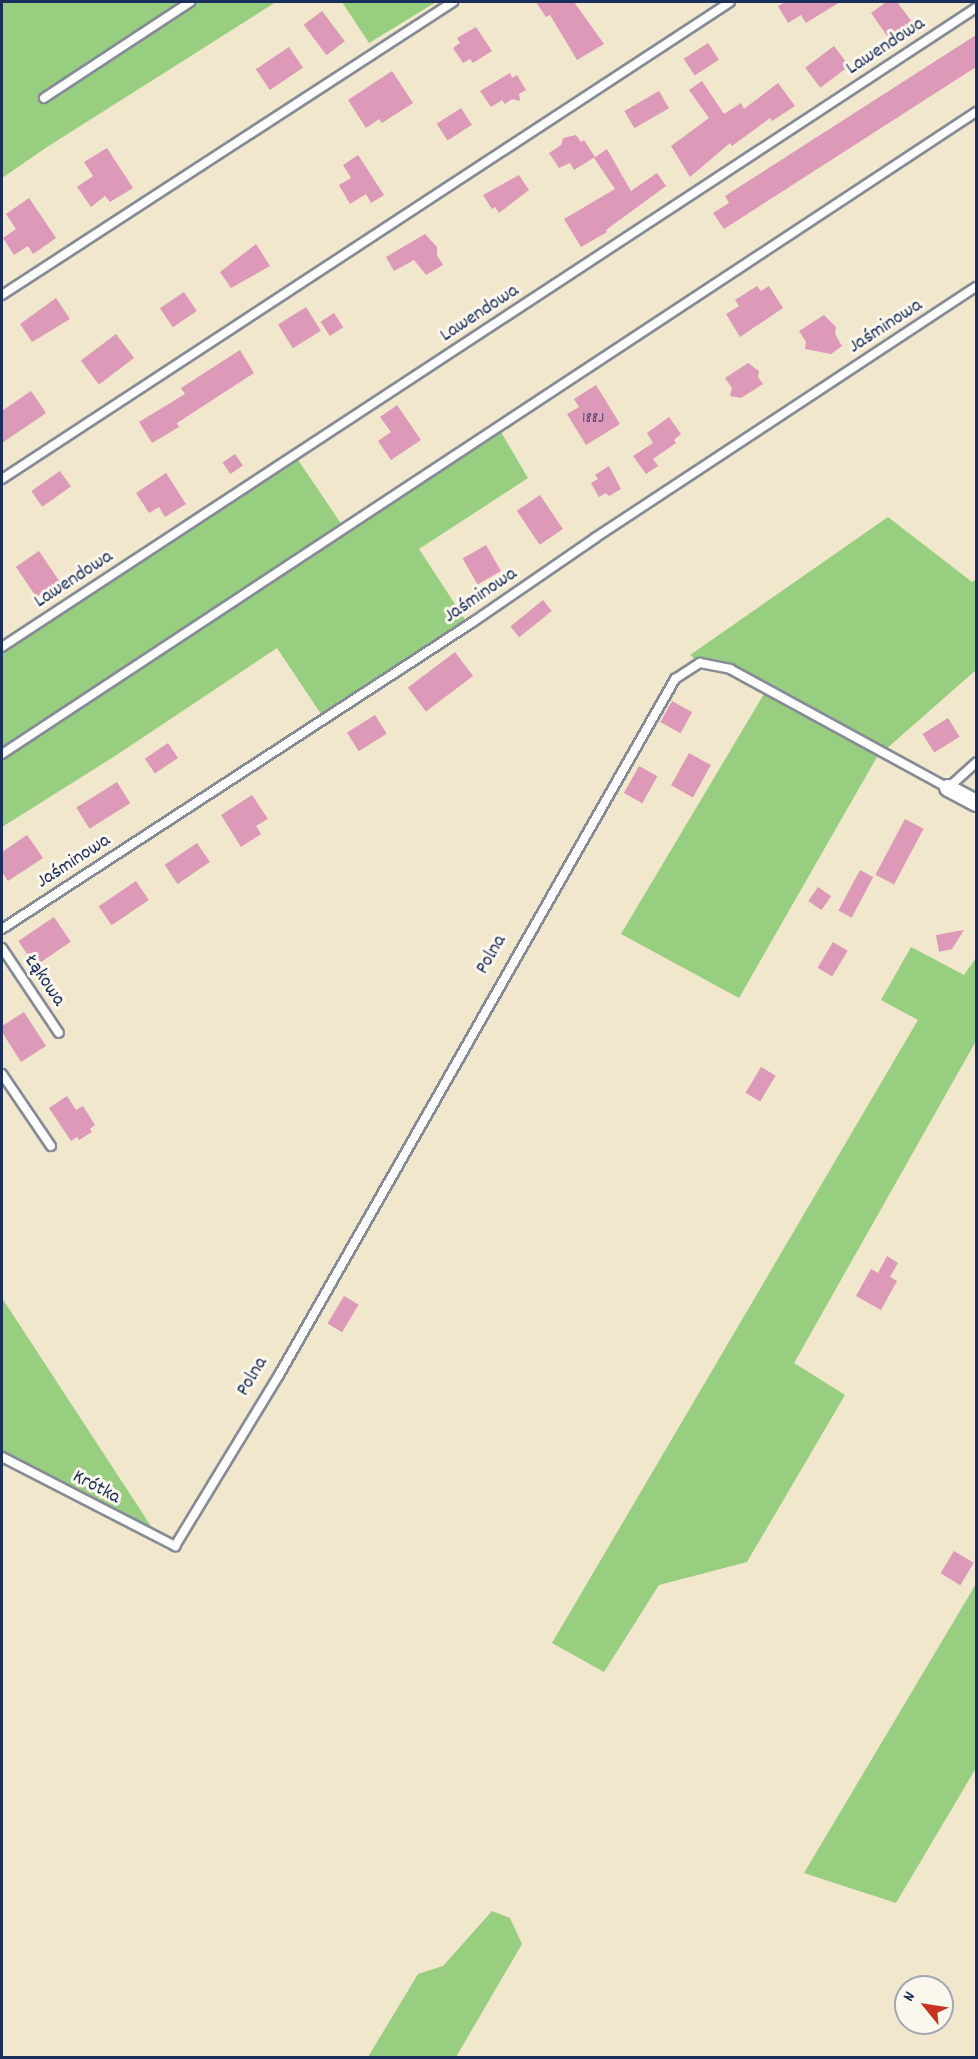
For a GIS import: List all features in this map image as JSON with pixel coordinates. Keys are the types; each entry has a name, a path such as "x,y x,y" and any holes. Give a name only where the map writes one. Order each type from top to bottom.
{"street":[{"name":"Polna","path":"948,788 976,803"}],"lane":[{"path":"44,98 190,2"},
{"path":"2,295 453,2"},
{"path":"2,479 730,2"},
{"name":"Lawendowa","path":"2,648 976,8"},
{"path":"2,754 976,112"},
{"name":"Jaśminowa","path":"2,929 473,622 605,531 976,287"},
{"name":"Polna","path":"175,1546 279,1375 675,679 700,663 730,669 948,788"},
{"path":"948,788 976,763"},
{"name":"Łąkowa","path":"2,948 59,1033"},
{"path":"2,1074 51,1146"},
{"name":"Krótka","path":"2,1457 175,1546"}],"green space":[{"path":"2,2 276,2 2,178"},
{"path":"342,2 436,2 369,43"},
{"path":"498,427 528,478 419,549 466,621 321,714 277,648 115,756 2,827 2,653 238,496 294,454 346,531"},
{"path":"888,517 972,582 976,579 976,670 877,757 739,998 621,934 767,689 730,669 700,663 690,655"},
{"path":"911,947 964,975 976,958 976,1041 794,1363 845,1395 747,1562 659,1585 604,1672 552,1643 918,1020 881,1000"},
{"path":"2,1298 160,1540 2,1453"},
{"path":"976,1584 976,1768 896,1903 804,1873"},
{"path":"492,1911 510,1918 522,1944 456,2057 368,2057 418,1974 443,1966"}],"building":[{"path":"536,2 574,2 604,44 577,60 550,15 546,17"},
{"path":"786,2 840,2 806,23 801,15 788,23 778,6"},
{"path":"886,2 897,2 915,26 892,43 871,13"},
{"path":"322,11 345,41 327,55 304,25"},
{"path":"476,27 492,51 473,63 470,59 463,63 453,48 460,43 457,38"},
{"path":"976,35 976,67 724,229 713,213 729,203 725,196"},
{"path":"708,43 719,60 695,76 684,59"},
{"path":"834,46 849,66 820,88 805,68"},
{"path":"289,47 303,68 270,90 256,69"},
{"path":"392,71 413,103 382,123 379,119 366,128 348,100"},
{"path":"510,73 512,78 517,75 526,90 519,94 520,101 512,99 505,104 502,100 491,107 480,91"},
{"path":"702,81 724,114 741,103 744,109 778,83 795,106 772,121 770,118 732,146 730,143 690,177 671,146 709,118 689,90"},
{"path":"659,91 669,108 634,128 624,111"},
{"path":"461,108 472,125 448,141 437,124"},
{"path":"576,135 581,142 584,140 595,157 574,170 570,163 559,168 549,153 561,145 563,138"},
{"path":"107,148 133,188 110,202 105,196 91,207 77,187 93,176 84,162"},
{"path":"607,149 631,191 657,173 666,186 606,230 607,232 581,247 564,219 615,189 594,158"},
{"path":"358,155 384,195 371,203 366,194 350,204 339,185 351,178 343,165"},
{"path":"519,175 529,190 499,213 495,207 492,209 483,195"},
{"path":"29,198 56,238 33,254 28,246 14,255 3,238 16,229 6,214"},
{"path":"425,234 437,247 437,255 443,265 426,275 414,260 394,271 386,257"},
{"path":"256,244 270,266 231,288 220,272"},
{"path":"757,286 761,291 769,286 783,308 740,337 726,314 739,306 735,300"},
{"path":"184,292 197,311 173,327 160,308"},
{"path":"56,298 70,319 32,342 20,324"},
{"path":"306,307 321,331 293,348 278,324"},
{"path":"334,313 343,327 330,336 321,322"},
{"path":"824,315 836,327 835,334 842,346 831,354 805,349 806,342 799,331"},
{"path":"116,334 134,358 99,384 81,360"},
{"path":"240,350 254,373 177,423 179,427 152,443 139,422 185,394 181,388"},
{"path":"748,363 759,371 758,377 763,384 741,398 730,396 732,388 725,378"},
{"path":"596,385 620,424 586,445 567,414 579,407 574,399"},
{"path":"31,391 46,413 2,443 2,411"},
{"path":"397,405 421,440 391,460 378,441 391,432 380,417"},
{"path":"669,417 681,434 674,440 676,443 653,459 658,466 646,474 633,456 653,443 647,433"},
{"path":"235,454 243,466 230,474 223,462"},
{"path":"609,466 621,489 609,496 606,493 599,497 591,483 598,479 595,475"},
{"path":"60,471 71,487 42,507 31,491"},
{"path":"166,473 186,504 165,517 159,507 149,513 136,493"},
{"path":"540,495 563,529 540,545 517,511"},
{"path":"486,545 501,571 478,584 463,558"},
{"path":"39,551 60,582 36,597 16,567"},
{"path":"543,600 552,611 519,637 510,626"},
{"path":"455,652 473,676 426,711 408,688"},
{"path":"672,701 692,712 680,733 660,722"},
{"path":"375,715 387,734 359,751 347,732"},
{"path":"948,718 960,737 934,753 923,734"},
{"path":"168,743 178,758 155,774 145,759"},
{"path":"689,753 711,765 693,797 671,785"},
{"path":"639,766 657,776 642,803 624,793"},
{"path":"117,782 130,803 90,829 76,807"},
{"path":"252,795 268,819 256,826 261,834 241,847 221,815"},
{"path":"905,819 924,829 894,884 875,875"},
{"path":"27,835 43,858 8,881 2,872 2,852"},
{"path":"197,843 210,862 178,884 165,865"},
{"path":"860,870 873,877 852,918 838,911"},
{"path":"136,881 149,900 112,925 99,906"},
{"path":"818,887 831,896 821,910 808,901"},
{"path":"54,917 71,942 35,966 18,941"},
{"path":"964,930 952,949 939,952 936,935"},
{"path":"833,942 848,951 832,976 818,968"},
{"path":"24,1012 46,1046 21,1062 2,1032 2,1026"},
{"path":"761,1067 776,1076 760,1101 746,1093"},
{"path":"67,1096 76,1110 83,1106 95,1125 90,1129 92,1132 79,1140 77,1137 71,1141 49,1108"},
{"path":"887,1256 898,1263 890,1277 897,1281 881,1310 856,1296 871,1269 878,1273"},
{"path":"344,1296 359,1305 342,1332 328,1323"},
{"path":"954,1551 974,1563 960,1585 941,1573"}]}
